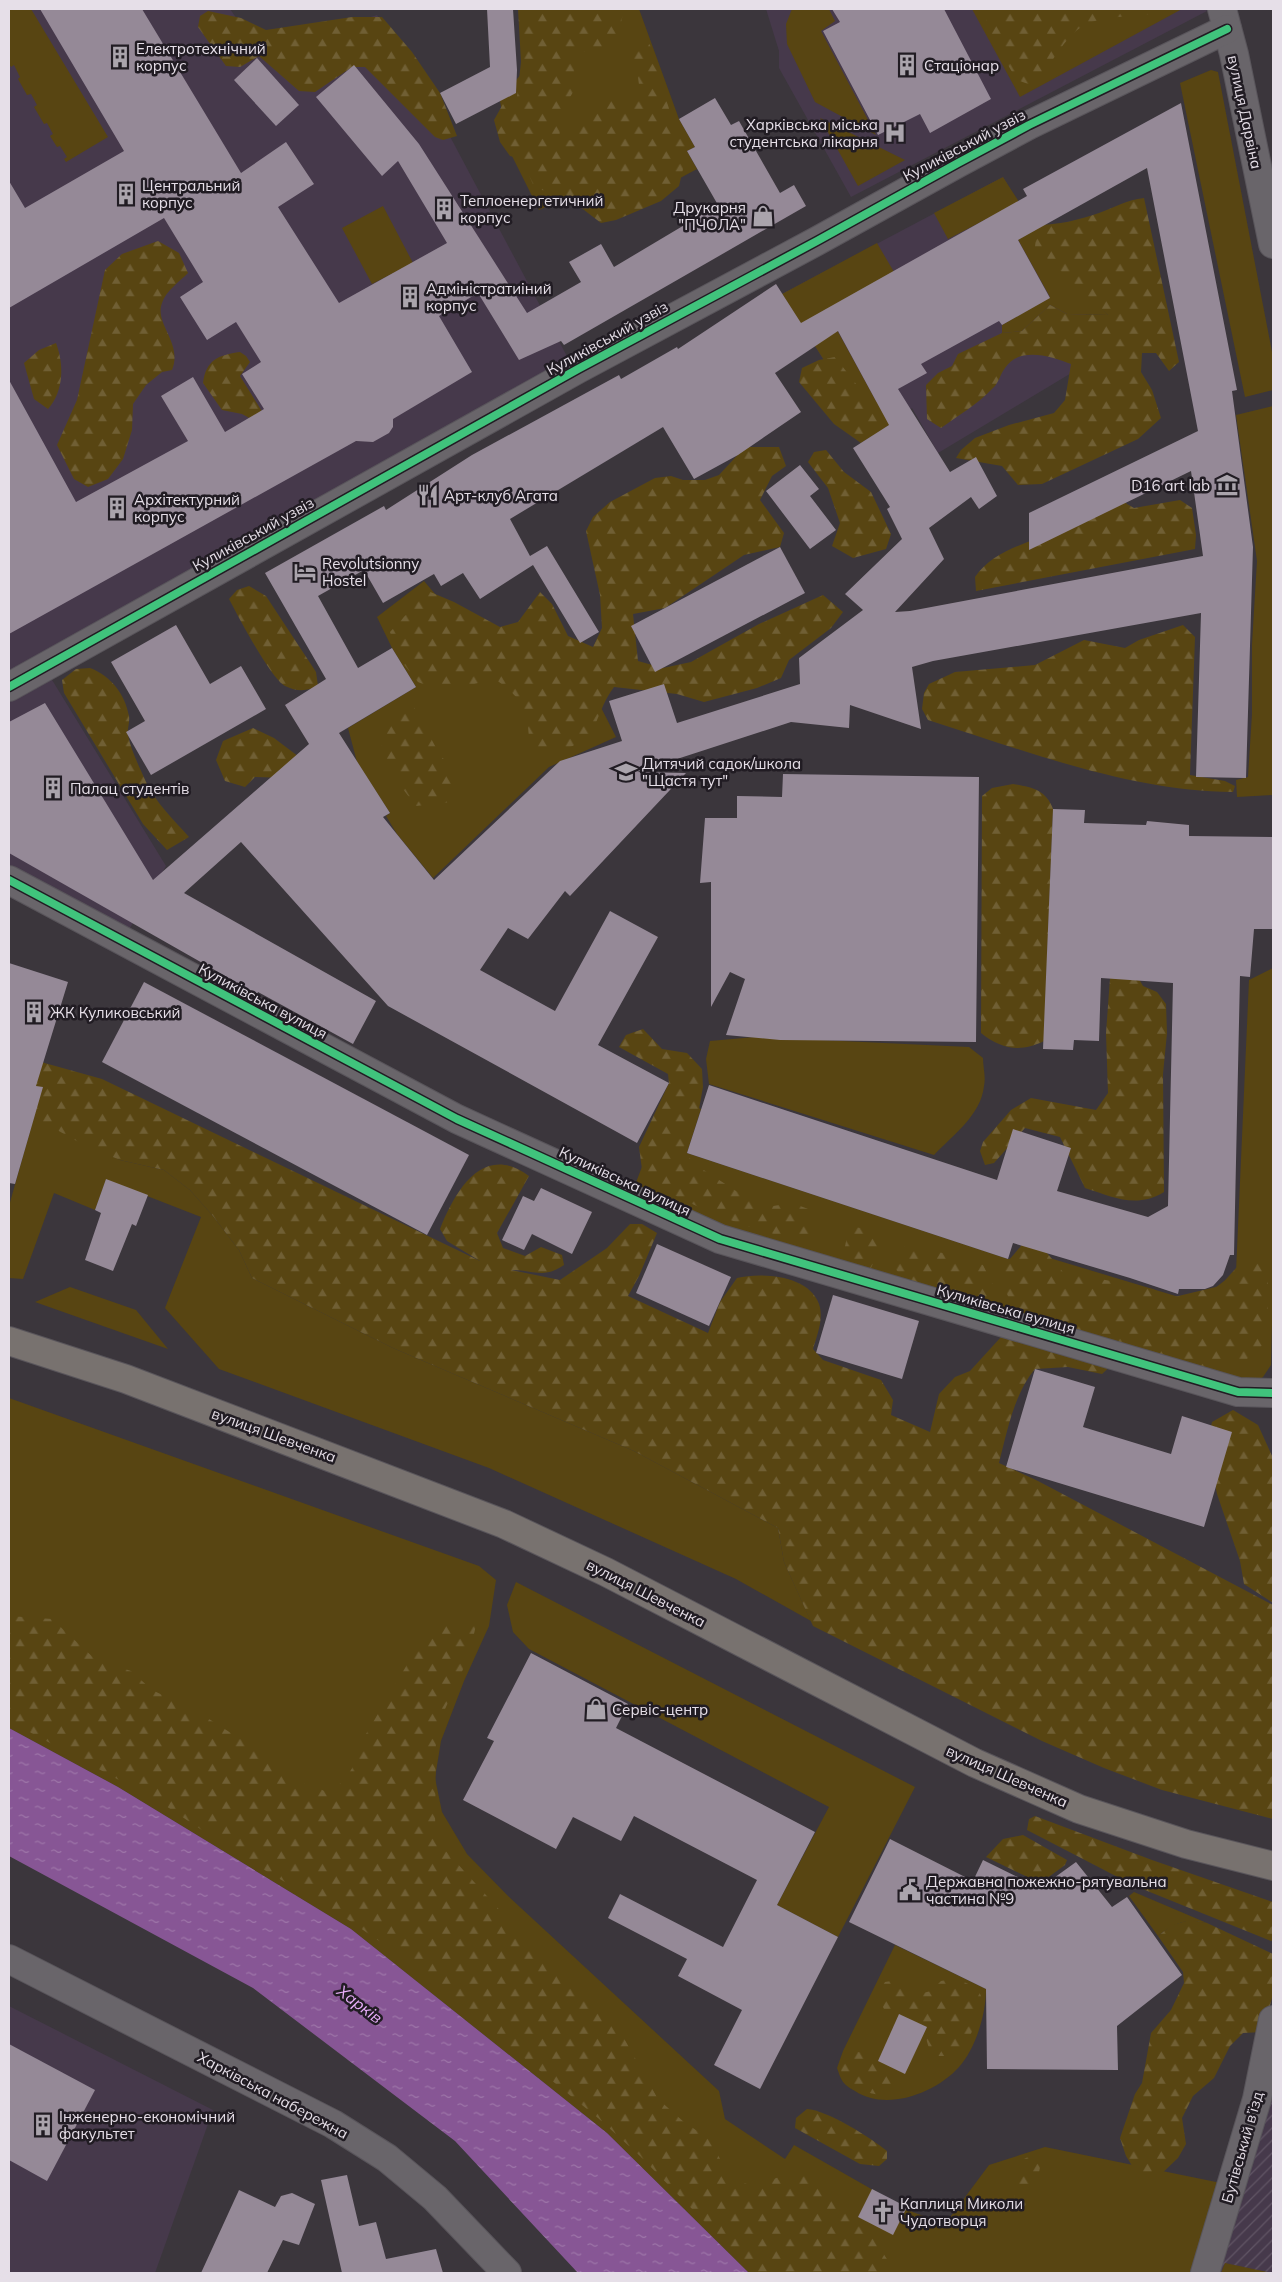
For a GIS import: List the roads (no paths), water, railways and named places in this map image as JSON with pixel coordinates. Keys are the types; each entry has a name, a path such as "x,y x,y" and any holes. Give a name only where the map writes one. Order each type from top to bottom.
{"main road":[{"name":"вулиця Шевченка","path":"9,1341 126,1379 504,1524 606,1572 975,1763 1079,1809 1186,1844 1273,1866"}],"street":[{"name":"вулиця Дарвіна","path":"1225,19 1273,244"},
{"name":"Куликівський узвіз","path":"9,687 578,369 1225,19"},
{"name":"Куликівська вулиця","path":"9,880 457,1120 720,1239 1238,1392 1273,1393"},
{"name":"Харківська набережна","path":"9,1959 333,2124 387,2158 434,2198 507,2273"},
{"name":"Бутівський в’їзд","path":"1205,2273 1257,2099 1273,2020"}],"water":[{"name":"Харків","path":"9,1728 118,1787 351,1929 607,2133 749,2273 578,2273 455,2141 253,1988 9,1856"}],"place":[{"name":"Електротехнічний корпус","path":"120,57"},
{"name":"Стаціонар","path":"907,65"},
{"name":"Харківська міська студентська лікарня","path":"895,133"},
{"name":"Центральний корпус","path":"126,194"},
{"name":"Теплоенергетичний корпус","path":"444,209"},
{"name":"Друкарня \"ПЧОЛА\"","path":"763,216"},
{"name":"Адміністратиіний корпус","path":"410,297"},
{"name":"D16 art lab","path":"1227,485"},
{"name":"Арт-клуб Агата","path":"428,495"},
{"name":"Архітектурний корпус","path":"117,508"},
{"name":"Revolutsionny Hostel","path":"305,572"},
{"name":"Дитячий садок/школа \"Щастя тут\"","path":"626,772"},
{"name":"Палац студентів","path":"53,788"},
{"name":"ЖК Куликовський","path":"34,1012"},
{"name":"Сервіс-центр","path":"596,1709"},
{"name":"Державна пожежно-рятувальна частина №9","path":"910,1890"},
{"name":"Інженерно-економічний факультет","path":"43,2125"},
{"name":"Каплиця Миколи Чудотворця","path":"883,2212"}]}
